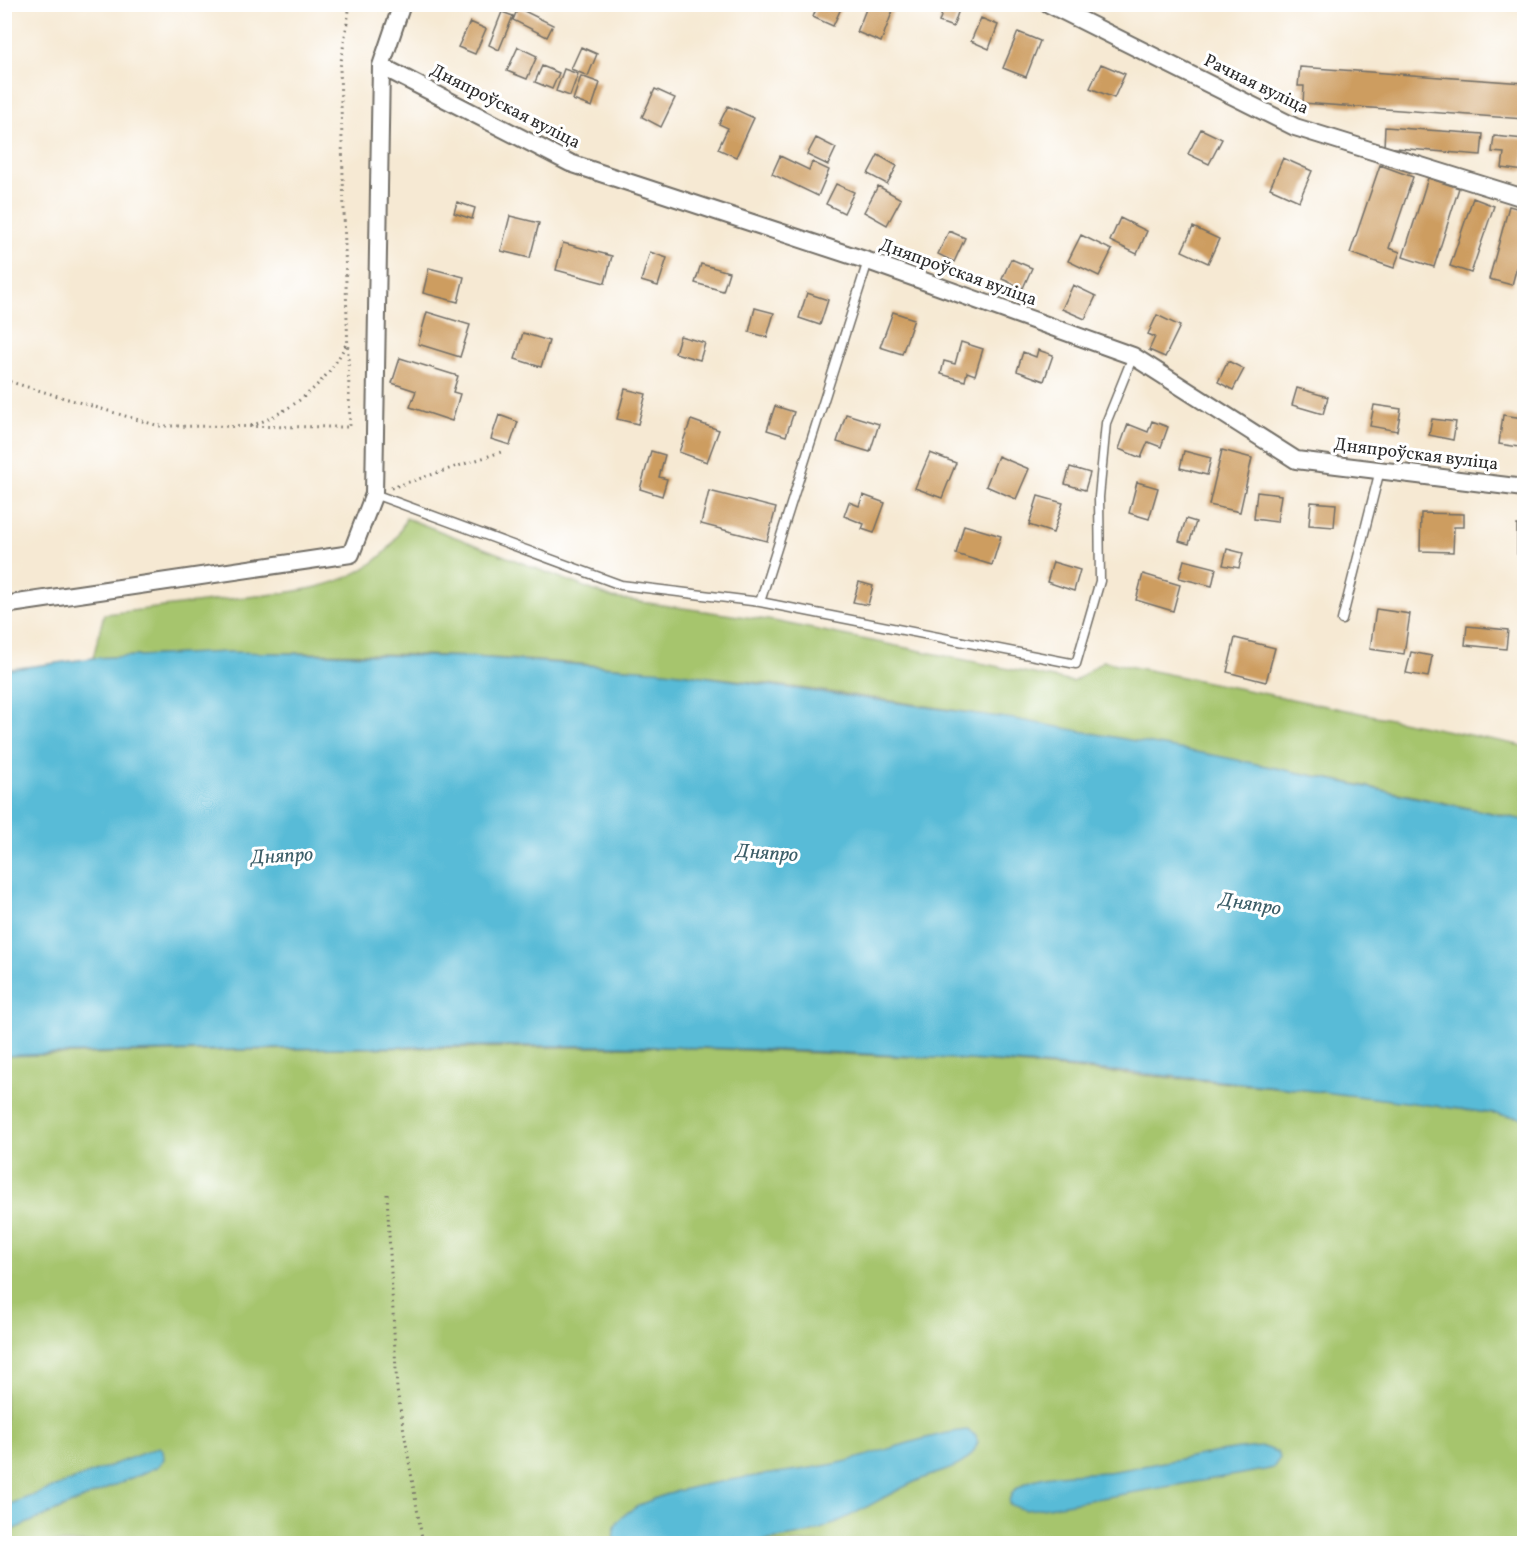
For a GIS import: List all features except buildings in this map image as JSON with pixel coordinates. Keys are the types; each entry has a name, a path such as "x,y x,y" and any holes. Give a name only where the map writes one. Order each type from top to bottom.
{"street":[{"path":"4,605 351,554 374,494 381,66 402,4"},
{"name":"Рачная вуліца","path":"1049,4 1294,127 1524,198"},
{"name":"Дняпроўская вуліца","path":"381,66 570,163 868,261 1133,356 1296,460 1524,488"}],"lane":[{"path":"760,602 868,261"},
{"path":"374,494 621,585 760,602 1076,664 1100,581 1099,497 1106,423 1133,356"},
{"path":"1342,620 1380,470"}],"path":[{"path":"4,380 159,426 350,427 340,68 350,4"},
{"path":"250,426 271,418 313,390 338,363 348,340"},
{"path":"374,494 501,452"},
{"path":"387,1194 397,1390 423,1544"}],"green space":[{"path":"406,518 613,598 774,621 1073,682 1103,661 1524,746 1524,820 1311,775 1097,734 882,699 666,672 523,660 380,654 236,653 93,658 104,614 281,593 325,585 364,569 381,556 396,539"},
{"path":"669,1047 961,1059 1361,1095 1524,1118 1524,1543 5,1543 4,1056 339,1048"}],"water":[{"name":"Дняпро","path":"228,652 473,657 665,671 1014,719 1218,756 1524,820 1524,1118 1312,1091 1099,1070 778,1050 615,1046 448,1046 5,1056 5,670 93,658"},
{"path":"967,1430 975,1435 978,1442 974,1451 961,1463 919,1480 837,1522 809,1533 737,1543 614,1543 614,1530 620,1519 638,1506 663,1496 723,1481 839,1463 919,1440"},
{"path":"159,1447 163,1450 164,1459 157,1467 5,1533 5,1506"},
{"path":"1264,1447 1278,1452 1280,1458 1273,1468 1036,1509 1024,1510 1009,1504 1015,1490 1028,1482 1049,1476 1115,1471 1208,1454"}]}
